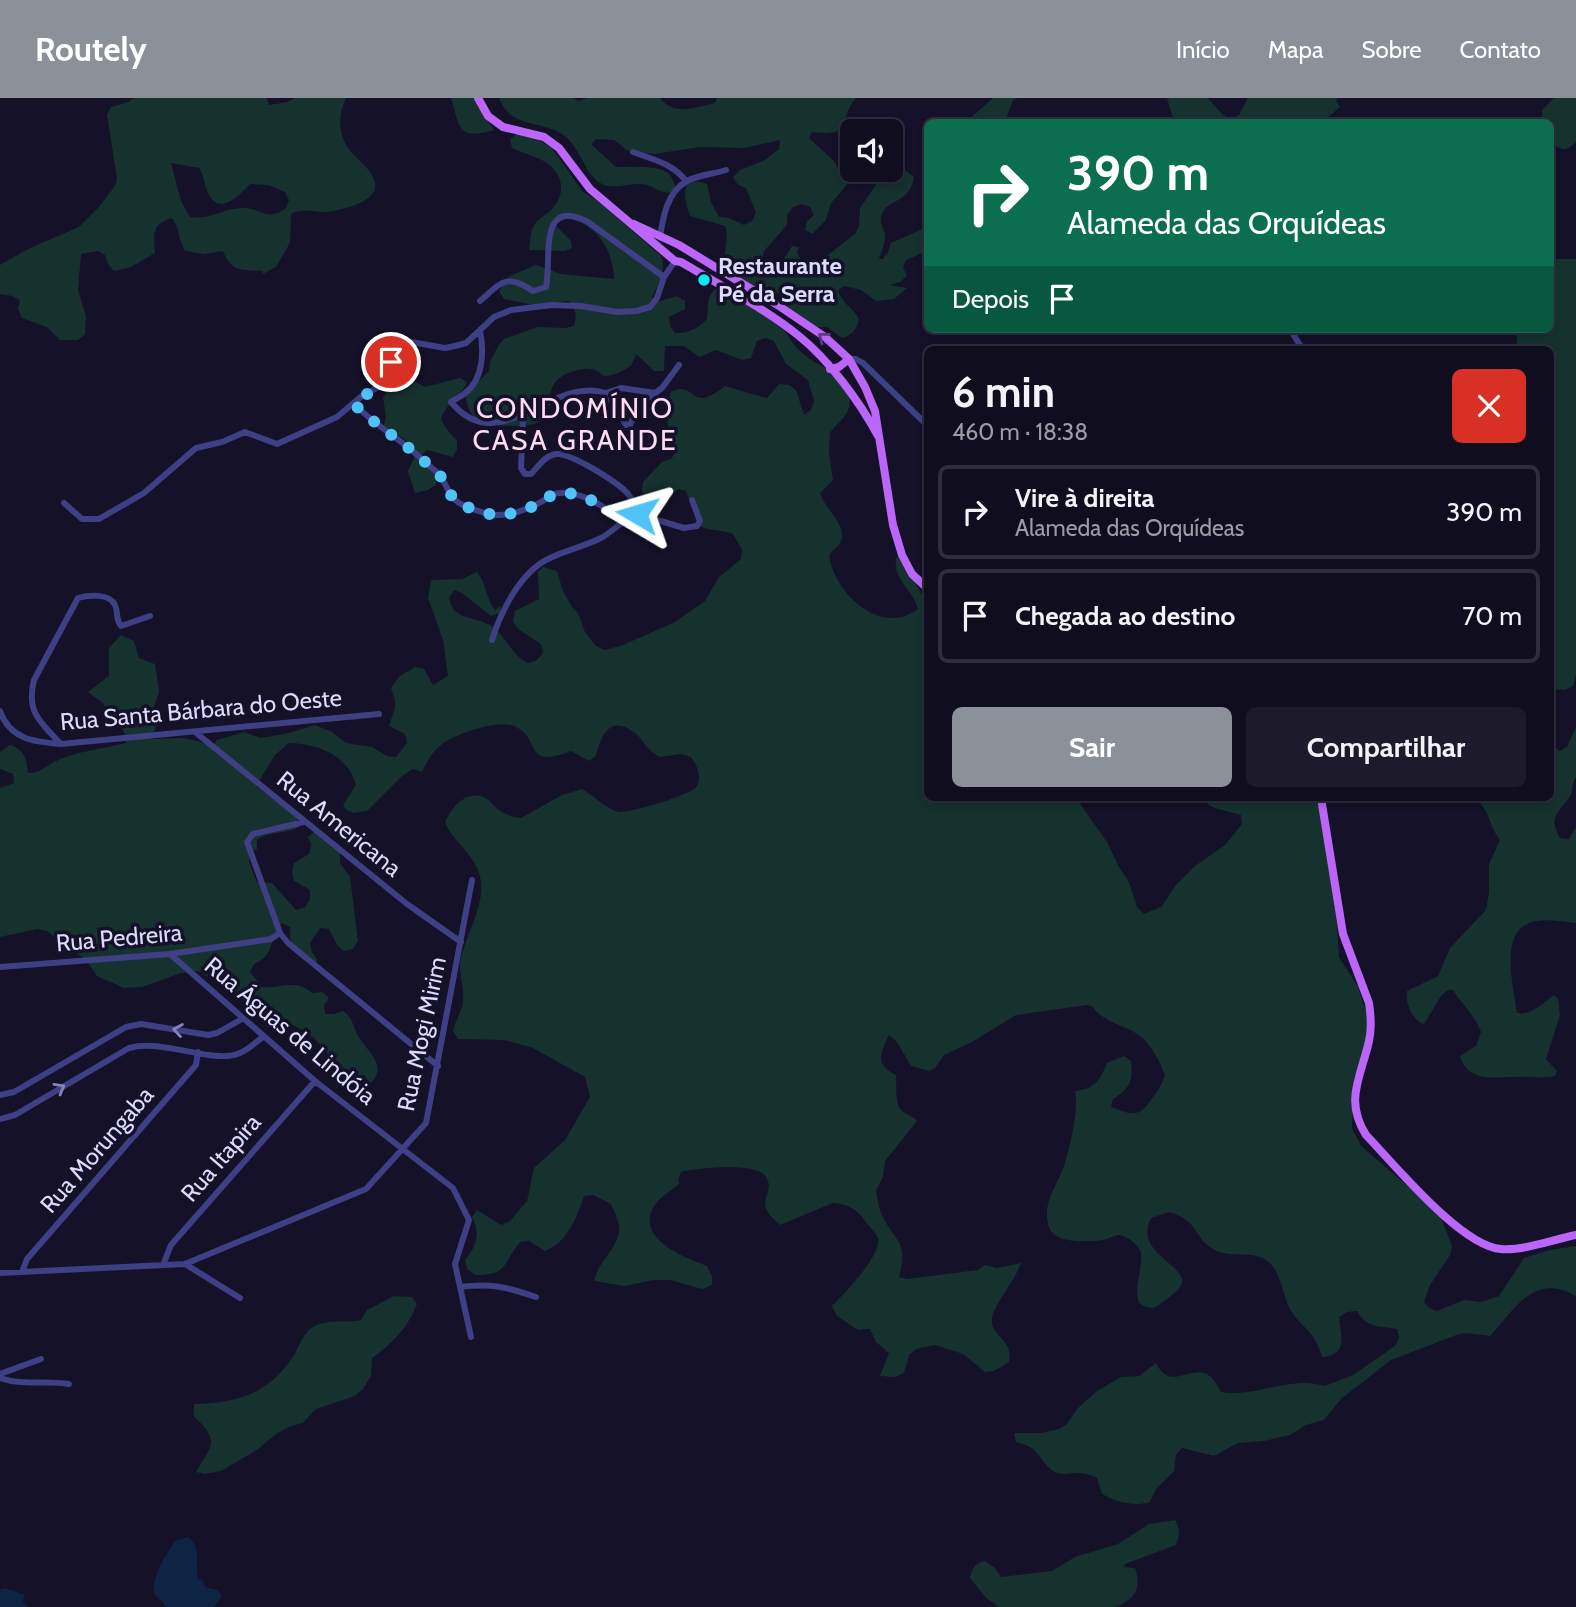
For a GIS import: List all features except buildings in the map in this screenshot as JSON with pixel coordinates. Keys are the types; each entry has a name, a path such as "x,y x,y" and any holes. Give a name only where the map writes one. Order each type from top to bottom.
{"main road":[{"path":"478,98 488,116 503,127 544,137 559,148 590,189 675,260 799,336 865,412 878,436"},
{"path":"625,219 683,247 825,337 849,359 875,411 893,525 902,555 912,574 924,585"},
{"path":"675,260 670,251 672,247 683,247"},
{"path":"675,260 687,256 683,247"},
{"path":"830,369 839,367 849,359"},
{"path":"1321,801 1343,934 1371,1014 1370,1040 1354,1101 1359,1124 1366,1135 1449,1221 1476,1242 1488,1248 1510,1249 1576,1234"}],"street":[{"path":"633,152 662,161 686,181"},
{"path":"660,237 664,211 671,197 686,181 726,170"},
{"path":"480,301 509,280 518,281 533,291 546,287 549,231 556,221 566,216 578,217 588,222 664,277"},
{"path":"64,503 82,519 99,519 153,487 196,448 222,442 246,432 273,443 287,440 329,421 391,378 394,343 400,340 445,348 466,343 494,317 511,310 552,305 581,306 617,312 650,307 675,260"},
{"path":"480,330 483,344 480,372 472,387 451,402 463,415 482,422 509,421 540,405 587,389 606,393 621,388 656,394"},
{"path":"849,359 863,363 924,422"},
{"path":"606,393 626,425 630,425 639,405 644,399 656,394 679,365"},
{"path":"354,404 373,422 404,442 440,476 458,502 494,515 506,514 543,502 551,495 562,492 593,502 624,520"},
{"path":"523,416 521,468 525,474 531,474 542,460 554,454 564,454 631,495 637,514"},
{"path":"492,640 499,616 507,602 549,558 604,536 624,520 637,514 684,528 697,526 700,521 692,500"},
{"path":"61,744 36,718 31,693 34,680 78,598 90,594 112,601 121,626 150,616"},
{"name":"Rua Santa Bárbara do Oeste","path":"0,710 8,728 17,735 44,743 61,744 379,714"},
{"name":"Rua Americana","path":"195,732 407,904 461,942"},
{"path":"304,822 253,834 247,842 280,933 288,943 438,1066"},
{"name":"Rua Mogi Mirim","path":"0,1273 185,1264 366,1189 426,1123 472,880"},
{"name":"Rua Pedreira","path":"0,967 170,954 271,939 280,933"},
{"name":"Rua Águas de Lindóia","path":"170,954 315,1081 453,1188 469,1220 455,1264 460,1287"},
{"path":"0,1095 15,1092 125,1027 141,1024 208,1035 218,1033 242,1019"},
{"path":"1,1121 129,1048 144,1044 226,1056 240,1053 263,1037"},
{"name":"Rua Morungaba","path":"22,1272 27,1259 196,1065 198,1052"},
{"name":"Rua Itapira","path":"163,1265 171,1245 315,1081"},
{"path":"185,1264 240,1298"},
{"path":"471,1337 460,1287 485,1284 504,1286 536,1297"},
{"path":"0,1376 41,1359"},
{"path":"0,1376 12,1382 54,1381 69,1384"}],"green space":[{"path":"133,98 267,98 269,105 295,98 346,98 340,120 344,141 372,174 374,190 371,196 350,207 328,212 305,211 291,214 290,243 276,267 263,274 262,271 242,270 233,266 223,251 204,254 185,251 172,218 160,223 155,231 155,253 131,267 114,271 105,255 98,251 81,254 78,290 86,316 85,334 78,340 60,340 47,327 22,318 18,309 20,300 0,294 0,265 28,249 79,227 98,208 115,186 117,178 107,115 111,107 129,102","holes":["171,163 199,168 209,195 219,204 230,201 250,184 268,185 285,192 289,200 286,208 274,214 244,208 204,217 190,217 181,201"]},
{"path":"451,98 476,98 494,130 473,134 462,129"},
{"path":"499,98 573,98 579,101 587,98 660,98 672,107 686,109 715,103 717,98 856,98 846,119 840,119 840,130 826,133 812,132 809,138 834,161 840,172 840,182 845,182 847,185 831,203 826,220 812,234 805,230 807,221 814,215 810,207 801,204 793,207 787,215 787,224 764,251 761,268 770,271 778,269 792,246 799,247 797,253 802,261 810,264 819,262 855,234 859,226 860,208 878,182 903,182 903,171 914,177 908,192 889,205 882,214 885,240 879,259 883,259 891,243 924,228 924,252 906,260 903,267 907,276 890,285 907,288 894,299 876,301 861,290 844,286 838,291 859,319 851,334 842,338 827,327 810,327 795,316 779,294 734,284 727,279 723,271 727,235 725,226 690,216 685,190 691,182 698,182 707,184 711,202 719,217 744,225 752,221 756,213 746,188 738,185 733,177 740,170 765,160 779,149 780,140 744,148 700,147 655,154 628,151 614,140 596,139 591,144 616,167 652,168 667,173 675,187 670,193 644,184 602,184 591,174 573,145 562,134 510,114"},
{"path":"993,98 1018,98 1013,100 1007,116 1010,119 969,119"},
{"path":"1167,98 1208,98 1223,115 1231,119 1173,119"},
{"path":"1248,98 1337,98 1340,107 1326,119 1231,119 1239,115"},
{"path":"1554,98 1576,98 1576,142 1566,149 1557,147 1554,144 1554,119 1543,119 1542,110"},
{"path":"518,133 537,139 552,148 583,192 598,201 661,256 662,272 652,298 660,301 677,296 685,301 685,309 669,317 670,326 675,333 696,328 704,322 712,293 715,289 725,290 776,322 800,351 837,376 848,389 849,409 830,433 829,452 833,480 820,493 842,531 840,543 829,556 840,584 850,597 875,615 889,618 904,616 918,609 897,572 896,558 901,555 924,599 924,801 1078,801 1107,842 1129,882 1137,907 1144,914 1161,907 1176,885 1195,866 1225,845 1242,824 1241,815 1215,808 1207,804 1209,801 1317,801 1325,824 1339,957 1358,987 1370,1023 1353,1102 1352,1128 1361,1146 1442,1220 1452,1246 1450,1255 1430,1285 1424,1302 1437,1311 1464,1300 1481,1302 1499,1296 1524,1258 1576,1246 1576,1296 1548,1288 1537,1291 1527,1296 1490,1336 1459,1334 1391,1360 1341,1399 1324,1420 1306,1425 1290,1435 1238,1443 1214,1456 1182,1448 1176,1455 1174,1471 1156,1489 1150,1502 1131,1504 1119,1501 1102,1494 1097,1478 1080,1473 1063,1474 1054,1471 1033,1449 1016,1442 1014,1433 1041,1433 1059,1429 1067,1424 1077,1409 1097,1391 1121,1377 1139,1376 1156,1363 1168,1376 1204,1373 1211,1377 1221,1392 1247,1392 1298,1383 1325,1386 1353,1375 1395,1346 1399,1338 1397,1329 1364,1321 1357,1311 1347,1312 1339,1317 1339,1349 1330,1356 1322,1357 1311,1334 1290,1309 1271,1264 1260,1257 1226,1254 1213,1249 1186,1220 1169,1212 1151,1218 1147,1231 1149,1241 1156,1251 1179,1273 1182,1280 1176,1292 1153,1308 1139,1303 1137,1289 1141,1255 1139,1248 1131,1240 1118,1235 1103,1240 1072,1241 1052,1233 1047,1219 1048,1203 1064,1166 1071,1139 1076,1108 1075,1091 1092,1086 1107,1063 1124,1056 1131,1061 1131,1079 1127,1088 1113,1099 1111,1107 1134,1113 1146,1106 1165,1075 1144,1039 1108,1020 1087,1005 1016,1015 972,1042 944,1055 935,1068 929,1071 911,1066 897,1042 889,1035 882,1053 882,1063 896,1075 899,1107 917,1121 885,1161 883,1177 876,1190 881,1213 901,1248 899,1277 907,1279 978,1270 985,1265 997,1268 1021,1263 992,1318 994,1329 1005,1342 1010,1354 1009,1362 994,1371 985,1372 963,1354 935,1345 916,1349 909,1355 904,1373 895,1377 880,1376 889,1353 876,1342 870,1329 858,1330 837,1316 832,1306 874,1255 878,1239 876,1234 855,1210 833,1203 780,1225 771,1217 765,1204 769,1189 766,1177 751,1169 712,1168 681,1172 679,1184 657,1202 650,1217 656,1237 664,1245 707,1266 712,1276 712,1285 702,1289 670,1280 653,1280 625,1286 594,1281 613,1247 619,1226 611,1204 593,1195 584,1196 570,1228 553,1247 545,1251 529,1241 520,1242 499,1271 475,1275 467,1269 465,1260 476,1240 472,1217 477,1210 501,1225 510,1221 527,1201 534,1168 565,1140 590,1097 585,1077 533,1048 504,1040 458,1039 453,1031 463,1001 461,958 478,910 481,881 474,863 445,822 455,807 470,796 485,798 502,812 521,818 562,795 582,789 619,812 660,803 696,787 699,775 691,757 681,754 660,757 636,734 624,727 612,727 607,731 596,756 589,761 571,751 555,756 539,755 523,731 507,724 477,729 456,736 441,745 432,754 422,772 413,769 401,777 367,811 354,813 346,810 343,805 356,785 352,775 339,759 321,749 289,743 275,755 256,786 298,818 299,827 257,840 257,849 251,852 249,862 257,882 272,883 296,910 305,907 310,899 310,890 294,881 294,863 309,854 311,845 308,837 315,831 324,832 340,854 340,863 350,877 358,941 353,949 344,951 337,945 329,929 320,928 310,943 317,959 316,968 292,949 290,927 282,923 266,956 254,964 250,972 262,987 294,985 313,993 322,992 329,998 324,1005 325,1014 343,1011 347,1014 378,1068 374,1080 367,1086 359,1083 353,1076 345,1077 324,1048 309,1034 284,1020 262,1000 242,996 224,988 199,971 181,973 142,987 124,988 97,976 87,961 47,931 37,929 0,937 0,788 14,783 13,774 0,769 0,752 10,745 19,749 25,759 28,773 32,773 71,755 126,743 120,725 110,719 103,703 88,692 109,676 109,648 121,635 134,641 139,658 155,664 159,691 154,708 156,726 152,739 183,738 214,745 217,740 244,732 261,738 315,725 332,732 346,743 372,747 387,756 396,757 407,743 405,734 389,726 395,707 391,688 400,676 415,667 424,669 433,685 448,676 443,640 428,598 431,580 462,579 477,572 495,610 501,605 500,613 491,616 462,593 454,590 449,598 451,605 459,614 494,628 517,655 528,663 537,660 543,653 541,644 518,629 513,621 515,611 539,599 538,572 543,567 557,571 563,591 578,613 585,632 596,646 605,650 675,622 705,601 719,577 741,559 742,550 733,534 698,525 686,491 678,489 664,499 646,499 642,491 643,482 676,452 668,428 671,392 680,389 698,398 704,398 725,386 767,398 779,384 789,385 796,390 804,415 811,410 814,401 808,380 786,364 774,341 765,338 757,341 751,358 742,360 716,350 699,357 684,346 665,346 664,371 654,371 636,354 631,366 612,375 602,375 590,369 573,371 554,384 543,419 529,425 490,424 473,416 465,394 489,371 490,362 504,339 538,327 574,326 575,312 569,301 533,305 504,299 499,291 510,276 536,265 561,274 614,279 613,267 605,245 590,228 581,223 557,219 555,225 571,241 572,248 565,251 529,250 533,227 559,198 560,179 547,163 512,148 510,139"},
{"path":"1554,259 1576,259 1576,675 1573,686 1565,690 1554,689 1554,346 1517,345 1517,333 1554,333"},
{"path":"397,375 406,376 425,387 460,378 467,382 441,419 457,441 457,449 453,457 427,450 420,456 423,464 436,476 436,485 415,493 408,471 415,456 412,449 405,439 378,428 384,425 386,416 383,398"},
{"path":"1576,727 1576,777 1571,795 1556,816 1555,825 1560,838 1569,839 1576,827 1576,923 1545,920 1527,924 1519,930 1511,952 1517,1013 1532,1011 1554,995 1558,999 1560,1015 1546,1059 1557,1071 1555,1076 1545,1077 1483,1077 1469,1071 1460,1056 1476,1046 1481,1032 1453,990 1448,990 1441,996 1424,1024 1416,1019 1410,1010 1407,991 1438,976 1450,948 1486,910 1489,864 1500,840 1478,801 1554,801 1554,746 1559,751 1567,747"},
{"path":"394,1296 412,1297 417,1304 399,1335 372,1358 371,1376 363,1389 355,1396 316,1409 303,1423 276,1434 257,1450 221,1471 205,1474 196,1472 209,1450 211,1438 194,1417 194,1404 237,1398 262,1388 283,1370 309,1330 328,1322 361,1320 367,1310"},
{"path":"1175,1520 1179,1532 1176,1545 1125,1564 1123,1567 1135,1568 1137,1588 1132,1597 1114,1607 999,1607 986,1598 970,1578 974,1566 985,1561 995,1568 1001,1577 1052,1571 1075,1557 1118,1544 1149,1524"}],"water":[{"path":"188,1537 197,1551 198,1579 203,1581 205,1587 217,1590 222,1596 214,1607 167,1607 154,1594 157,1573 167,1553 175,1541"},
{"path":"5,1588 25,1595 22,1602 29,1607 0,1607 0,1590"}],"place":[{"name":"Restaurante Pé da Serra","path":"704,280"}],"district":[{"name":"CONDOMÍNIO CASA GRANDE","path":"575,424"}],"route":[{"path":"391,362 391,378 387,383 363,395 354,404 373,422 404,442 440,476 458,502 494,515 506,514 543,502 551,495 562,492 593,502 624,520 637,514"}]}
